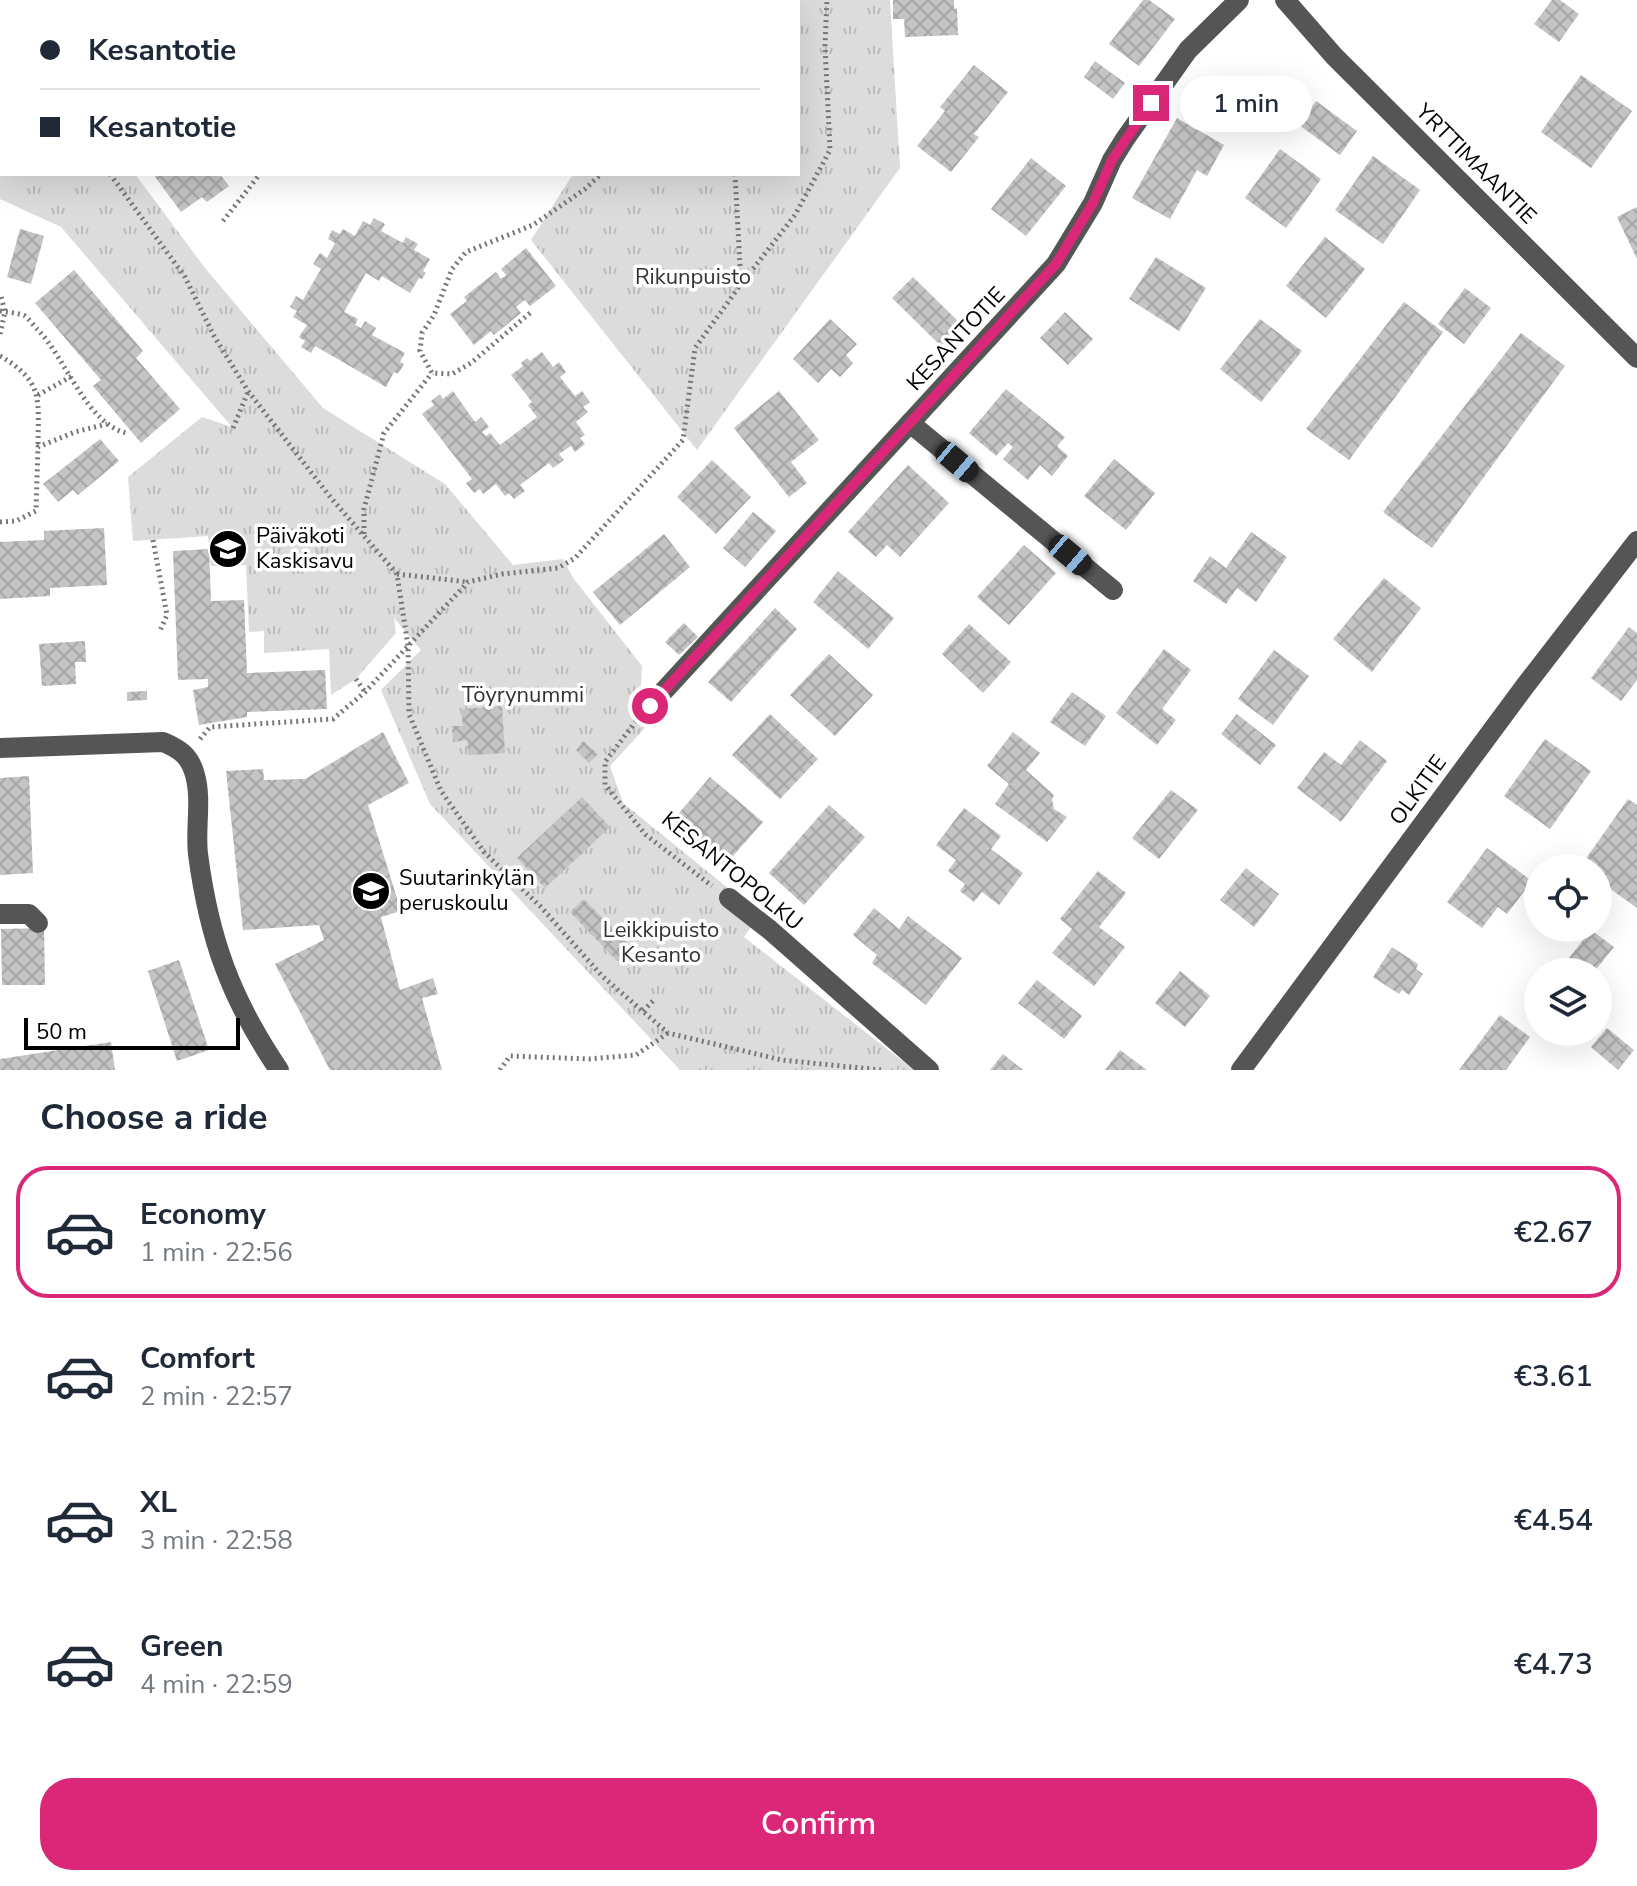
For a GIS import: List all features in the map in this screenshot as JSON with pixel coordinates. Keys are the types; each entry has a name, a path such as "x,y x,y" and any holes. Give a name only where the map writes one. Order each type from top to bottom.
{"street":[{"name":"KESANTOTIE","path":"650,706 1056,264 1093,203 1125,139 1188,50 1239,0"},
{"name":"YRTTIMAANTIE","path":"1285,0 1334,56 1637,358"},
{"path":"910,423 1113,590"},
{"name":"OLKITIE","path":"1241,1070 1516,698 1637,541"},
{"path":"0,748 163,742 187,755 195,775 198,852 221,963 244,1013 279,1070"},
{"name":"KESANTOPOLKU","path":"729,898 770,930 929,1070"},
{"path":"0,914 29,914 38,923"}],"path":[{"path":"397,574 468,582 502,574 558,568 575,558 683,440 695,348 795,215 830,150 825,46 827,0"},
{"path":"111,176 185,277 214,336 248,391 331,498 397,574 408,646 409,714 441,791 484,852 541,907 602,976 668,1033 782,1060 881,1070"},
{"path":"223,221 258,176"},
{"path":"432,373 420,351 422,333 434,315 452,269 466,252 533,225 599,176"},
{"path":"735,176 741,284"},
{"path":"0,334 1,296"},
{"path":"3,311 25,316 48,340 87,402 107,424 127,433"},
{"path":"432,373 452,374 471,363 484,348 530,313"},
{"path":"0,356 20,367 38,395 36,511 16,521 0,522"},
{"path":"364,535 364,509 384,433 432,373"},
{"path":"38,395 72,376"},
{"path":"233,428 248,391"},
{"path":"38,447 75,432 107,424"},
{"path":"153,540 167,615 159,633"},
{"path":"187,755 210,727 333,719 365,692 468,582"},
{"path":"356,679 365,692"},
{"name":"KESANTOPOLKU","path":"650,706 624,733 605,762 605,785 646,835 729,898"},
{"path":"643,1011 653,1001"},
{"path":"500,1070 510,1056 589,1059 636,1055 668,1033"}],"green space":[{"name":"Rikunpuisto","path":"800,0 890,0 900,168 697,450 531,240 572,176 800,176"},
{"name":"Töyrynummi","path":"0,176 136,176 205,268 323,408 445,484 513,565 563,559 574,579 642,666 640,702 655,717 610,766 623,803 760,914 744,937 914,1070 680,1070 430,804 381,690 421,650 394,618 396,633 356,679 331,695 329,649 264,653 264,631 249,632 246,565 211,566 208,536 133,541 128,477 202,417 232,427 61,227 0,199"}],"building":[{"path":"893,0 954,0 958,35 905,37 904,19 893,19"},
{"path":"1143,0 1149,0 1175,19 1139,66 1109,44"},
{"path":"1552,0 1560,0 1579,14 1559,42 1534,24"},
{"path":"1095,61 1125,83 1113,99 1084,77"},
{"path":"974,65 1008,92 974,134 979,137 951,172 917,146 945,111 940,107"},
{"path":"1581,75 1632,111 1591,168 1541,132"},
{"path":"1316,101 1357,131 1340,155 1299,125"},
{"path":"1177,118 1224,145 1207,176 1197,170 1170,219 1132,198"},
{"path":"1280,149 1321,179 1286,228 1245,198"},
{"path":"1373,156 1420,190 1383,244 1335,210"},
{"path":"1031,158 1066,186 1026,236 991,209"},
{"path":"154,176 222,176 229,186 207,202 202,197 181,212"},
{"path":"1637,207 1637,259 1617,217"},
{"path":"374,218 385,224 381,231 403,243 406,237 418,244 414,250 430,259 423,271 426,273 410,293 382,276 379,281 366,273 344,312 358,319 355,325 361,328 365,321 376,328 372,335 405,353 400,362 404,364 398,374 394,372 386,387 315,346 311,353 301,347 305,341 299,337 307,325 293,317 297,311 290,307 296,296 303,300 321,269 313,264 320,253 327,258 335,243 328,239 332,230 340,234 343,229 355,236 363,221 370,225"},
{"path":"20,229 44,236 31,284 7,277"},
{"path":"1325,237 1365,269 1326,318 1286,286"},
{"path":"526,248 556,286 530,306 525,300 516,307 521,313 494,335 491,331 474,345 450,314 467,301 464,297 496,272 501,279 506,275 501,269"},
{"path":"1156,257 1206,288 1179,331 1129,299"},
{"path":"74,270 143,351 136,358 180,409 141,443 93,386 101,380 35,303"},
{"path":"913,277 962,325 941,346 892,298"},
{"path":"1465,288 1491,308 1464,344 1438,324"},
{"path":"1404,302 1443,332 1349,460 1306,429"},
{"path":"1065,312 1093,339 1068,365 1040,338"},
{"path":"830,319 857,344 846,355 853,363 840,377 831,369 818,383 793,359"},
{"path":"1260,319 1302,351 1261,402 1220,369"},
{"path":"1521,333 1565,366 1432,548 1383,512"},
{"path":"542,352 553,367 559,362 566,372 560,377 575,396 582,391 590,402 583,407 588,412 576,422 585,435 580,438 585,444 575,452 571,446 559,454 564,460 553,468 549,463 520,485 525,491 514,499 509,493 505,496 496,484 483,494 480,489 474,493 466,483 472,479 422,414 434,405 431,401 440,394 443,399 453,391 475,422 481,417 489,427 482,432 486,436 490,433 500,445 537,417 528,405 532,402 511,375 523,366 521,363 527,358 530,361"},
{"path":"1006,389 1065,437 1057,446 1068,456 1052,476 1040,465 1028,480 1003,459 1013,447 1008,443 996,456 969,433"},
{"path":"779,391 819,440 791,462 807,483 789,497 734,428"},
{"path":"100,439 119,461 78,495 73,490 58,502 43,484"},
{"path":"1114,459 1155,493 1126,530 1084,496"},
{"path":"712,460 751,497 716,534 677,497"},
{"path":"908,465 949,503 900,557 887,545 876,557 848,532"},
{"path":"753,512 776,531 745,567 723,548"},
{"path":"104,528 107,585 50,588 50,596 0,599 0,542 44,540 44,531"},
{"path":"1251,532 1287,557 1256,602 1237,588 1226,604 1193,581 1210,556 1226,568"},
{"path":"664,534 690,567 620,625 593,592"},
{"path":"1024,545 1056,573 1009,625 977,597"},
{"path":"209,549 211,601 244,600 247,673 325,670 327,709 247,712 247,717 199,725 193,690 208,687 208,679 178,680 173,551"},
{"path":"838,571 894,618 868,649 813,602"},
{"path":"1384,578 1421,608 1372,672 1333,639"},
{"path":"775,608 797,629 731,702 708,682"},
{"path":"684,623 698,637 679,655 665,642"},
{"path":"969,624 1011,662 983,693 942,654"},
{"path":"1629,627 1637,633 1637,680 1621,701 1591,678"},
{"path":"85,641 86,662 75,662 76,684 42,686 39,644"},
{"path":"1164,649 1191,670 1162,709 1176,720 1157,745 1116,713"},
{"path":"1274,650 1309,676 1273,725 1238,699"},
{"path":"829,654 873,695 835,736 790,695"},
{"path":"147,691 147,700 127,701 127,692"},
{"path":"1072,692 1106,716 1085,746 1050,722"},
{"path":"502,706 505,753 468,755 467,740 453,742 452,726 463,726 461,709"},
{"path":"770,714 818,759 780,799 732,755"},
{"path":"1237,714 1276,745 1260,765 1221,734"},
{"path":"383,732 409,783 368,805 401,911 381,917 400,990 433,978 438,994 422,998 442,1070 330,1070 275,964 324,940 319,925 243,930 226,771 263,769 264,780 305,779"},
{"path":"1013,732 1040,753 1026,770 1054,795 1054,809 1067,817 1047,842 995,804 1009,784 987,766"},
{"path":"1545,739 1591,771 1550,829 1504,796"},
{"path":"1360,740 1387,761 1341,822 1297,788 1324,752 1341,765"},
{"path":"583,741 598,754 589,763 576,750"},
{"path":"29,776 33,873 0,875 0,778"},
{"path":"710,777 763,822 725,865 673,820"},
{"path":"1171,790 1198,810 1159,859 1132,838"},
{"path":"582,797 610,827 545,888 517,858"},
{"path":"1628,799 1637,805 1637,908 1612,890 1612,854 1589,854"},
{"path":"829,805 865,837 804,905 769,873"},
{"path":"964,808 1001,836 991,849 1023,873 999,905 982,892 974,902 960,891 965,884 948,871 956,860 936,845"},
{"path":"1487,848 1524,875 1524,892 1507,914 1498,907 1482,928 1447,902"},
{"path":"1246,868 1279,894 1254,927 1220,900"},
{"path":"1098,871 1126,893 1099,927 1125,947 1094,986 1052,953 1072,929 1060,919"},
{"path":"584,899 632,948 618,962 570,912"},
{"path":"874,908 899,929 908,916 962,958 926,1005 872,963 877,955 853,935"},
{"path":"44,928 45,985 2,985 1,929"},
{"path":"1582,942 1607,942 1614,947 1605,958 1569,958"},
{"path":"1392,947 1418,964 1416,969 1423,974 1409,995 1402,990 1399,994 1373,977"},
{"path":"179,960 209,1050 177,1061 148,971"},
{"path":"1180,971 1210,996 1185,1027 1155,1003"},
{"path":"1037,980 1082,1016 1064,1039 1018,1003"},
{"path":"1500,1015 1524,1033 1524,1045 1506,1070 1459,1070"},
{"path":"1612,1032 1634,1050 1618,1070 1591,1047 1612,1046"},
{"path":"111,1042 115,1070 0,1070 0,1059"},
{"path":"1120,1050 1147,1070 1105,1070"},
{"path":"1003,1054 1023,1070 990,1070"}],"place":[{"name":"Päiväkoti Kaskisavu","path":"228,549"},
{"name":"Suutarinkylän peruskoulu","path":"371,891"}],"route":[{"path":"650,706 1056,264 1093,203 1112,160 1151,103"}],"park label":[{"name":"Leikkipuisto Kesanto","path":"661,942"}]}
